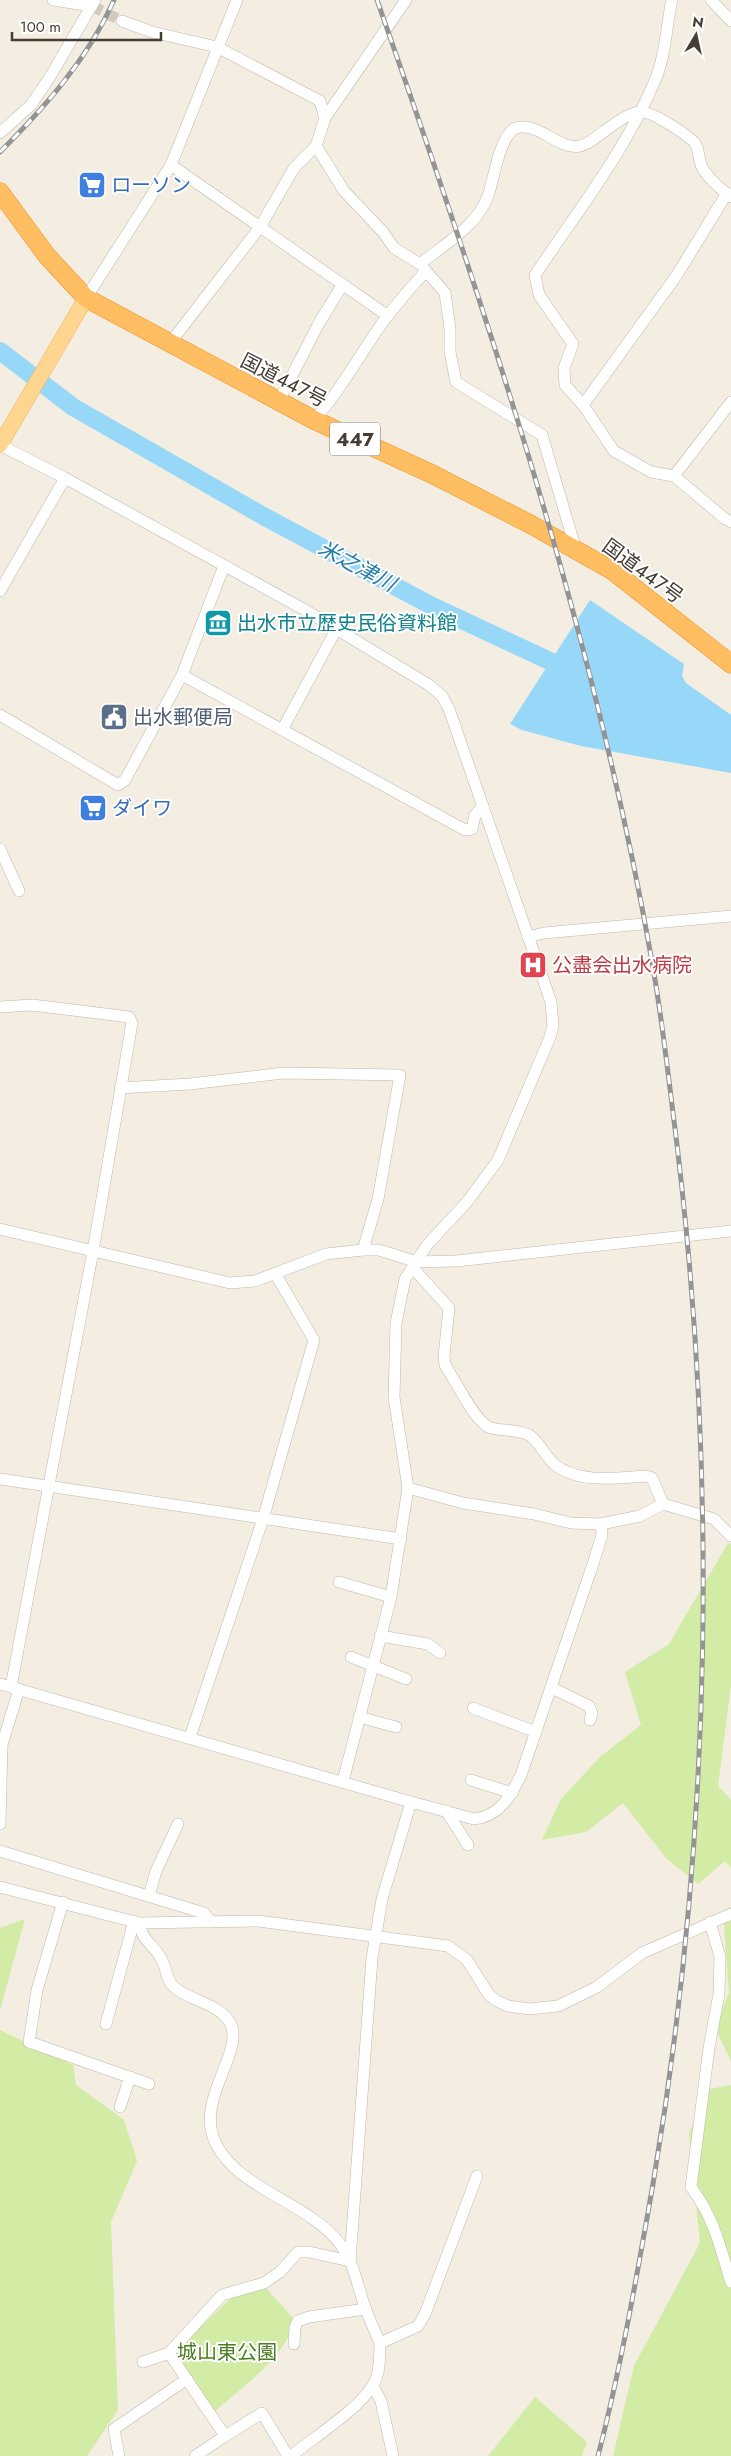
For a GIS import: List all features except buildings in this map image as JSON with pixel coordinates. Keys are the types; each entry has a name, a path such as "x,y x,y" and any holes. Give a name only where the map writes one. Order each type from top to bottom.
{"highway":[{"name":"国道447号","path":"0,192 83,304 170,343 314,420 432,474 576,550 613,571 731,664"}],"main road":[{"path":"2,443 83,304"}],"street":[{"path":"0,133 31,105 94,3 53,0"},
{"path":"83,304 171,166 237,0"},
{"path":"170,343 260,227 294,168 316,146 325,118 406,0"},
{"path":"672,0 657,77 640,112 624,144 535,275 539,295 573,344 564,368 565,385 583,405 614,451 650,472 674,476 731,522"},
{"path":"711,0 731,21"},
{"path":"122,21 152,32 217,47 320,101 325,118"},
{"path":"314,420 351,373 388,316 423,268 477,218 488,196 505,138 513,129 521,126 542,133 568,146 582,146 626,117 640,112 652,113 695,144 702,168 729,195 677,275 583,405"},
{"path":"316,146 344,191 383,232 394,248 423,268 446,293 450,328 450,352 456,382 542,435 576,550"},
{"path":"171,166 388,316"},
{"path":"279,402 319,323 343,284"},
{"path":"674,476 731,402"},
{"path":"2,443 338,628 429,685 442,696 449,709 551,1002 554,1026 498,1160 467,1202 427,1245 405,1279 396,1323 394,1397 408,1488 391,1597 343,1781"},
{"path":"0,591 65,478"},
{"path":"0,715 118,784 125,780 182,675 224,566"},
{"path":"282,730 338,628"},
{"path":"182,675 465,830 472,829 475,815 483,806"},
{"path":"0,849 19,891"},
{"path":"528,937 544,933 731,916"},
{"path":"0,1008 32,1005 129,1017 132,1023 50,1486 10,1687 2,1745 0,1824"},
{"path":"120,1088 190,1084 283,1073 400,1075 378,1199 363,1250"},
{"path":"0,1229 230,1283 255,1281 276,1275 326,1254 363,1250 379,1250 415,1265 731,1231"},
{"path":"415,1265 449,1308 444,1356 446,1365 474,1414 483,1425 530,1436 560,1469 574,1474 600,1478 646,1476 652,1478 663,1504"},
{"path":"190,1736 263,1519 314,1340 276,1275"},
{"path":"0,1479 401,1540"},
{"path":"408,1488 463,1503 534,1514 571,1524 601,1524 640,1516 663,1504 714,1519 731,1536"},
{"path":"10,1687 190,1736 411,1802 474,1819 484,1818 499,1810 512,1793 521,1775 594,1564 602,1535 601,1524"},
{"path":"339,1582 391,1597"},
{"path":"380,1636 428,1644 440,1653"},
{"path":"350,1657 406,1679"},
{"path":"552,1688 590,1706 592,1713 590,1720"},
{"path":"473,1708 536,1732"},
{"path":"359,1718 396,1727"},
{"path":"471,1780 512,1793"},
{"path":"350,2261 372,1958 382,1899 411,1802"},
{"path":"446,1811 468,1845"},
{"path":"149,1896 156,1871 178,1824"},
{"path":"0,1851 204,1913 211,1922"},
{"path":"0,1887 136,1922 258,1921 448,1946 467,1960 489,1995 508,2006 529,2009 558,2006 597,1986 642,1953 731,1914"},
{"path":"63,1902 37,1990 29,2042 149,2084"},
{"path":"106,2024 136,1922"},
{"path":"136,1922 141,1935 162,1960 168,1980 175,1988 223,2014 230,2023 232,2040 229,2058 212,2098 208,2120 211,2133 221,2153 256,2183 299,2208 340,2244 350,2261 380,2344 380,2355 373,2386 357,2403 290,2456 262,2413 195,2456"},
{"path":"710,1922 720,1957 718,1994 691,2187 706,2207 717,2232 731,2282"},
{"path":"120,2107 130,2078"},
{"path":"380,2344 418,2326 425,2314 477,2176"},
{"path":"143,2362 169,2353 222,2295 264,2283 280,2272 298,2252 309,2252 350,2261"},
{"path":"294,2344 295,2327 298,2321 309,2317 366,2309"},
{"path":"169,2353 225,2436"},
{"path":"119,2456 114,2429 187,2380"},
{"path":"373,2386 381,2401 393,2456"}],"green space":[{"path":"728,1543 731,1544 731,1685 718,1786 731,1800 731,1868 725,1861 698,1884 666,1858 623,1803 586,1832 542,1840 561,1799 601,1756 641,1725 625,1672 669,1644"},
{"path":"731,1907 731,2061 715,2028 729,1993 723,1911"},
{"path":"25,1919 0,2010 0,1928"},
{"path":"0,2030 73,2065 76,2085 124,2120 137,2161 111,2222 118,2410 87,2456 0,2456"},
{"path":"731,2085 731,2456 613,2456 634,2366 700,2243 689,2133 710,2089"},
{"name":"城山東公園","path":"265,2287 294,2319 290,2332 274,2358 250,2382 214,2412 175,2355 178,2348 232,2297"},
{"path":"535,2397 587,2442 582,2456 488,2456"}],"water":[{"path":"590,600 684,664 682,676 686,683 731,715 731,773 581,746 522,730 510,724"}],"waterway":[{"name":"米之津川","path":"0,351 73,407 265,517 432,606 571,671"}],"tunnel":[{"path":"92,6 122,21"}],"railway":[{"path":"0,152 33,118 64,81 92,42 114,0"},
{"path":"377,0 497,354 568,592 599,713 627,834 654,974 687,1240 697,1375 702,1510 703,1646 698,1781 688,1916 673,2050 635,2287 598,2456"}],"place":[{"name":"ローソン","path":"92,185"},
{"name":"出水市立歴史民俗資料館","path":"218,623"},
{"name":"出水郵便局","path":"114,717"},
{"name":"ダイワ","path":"93,808"},
{"name":"公盡会出水病院","path":"533,965"}]}
